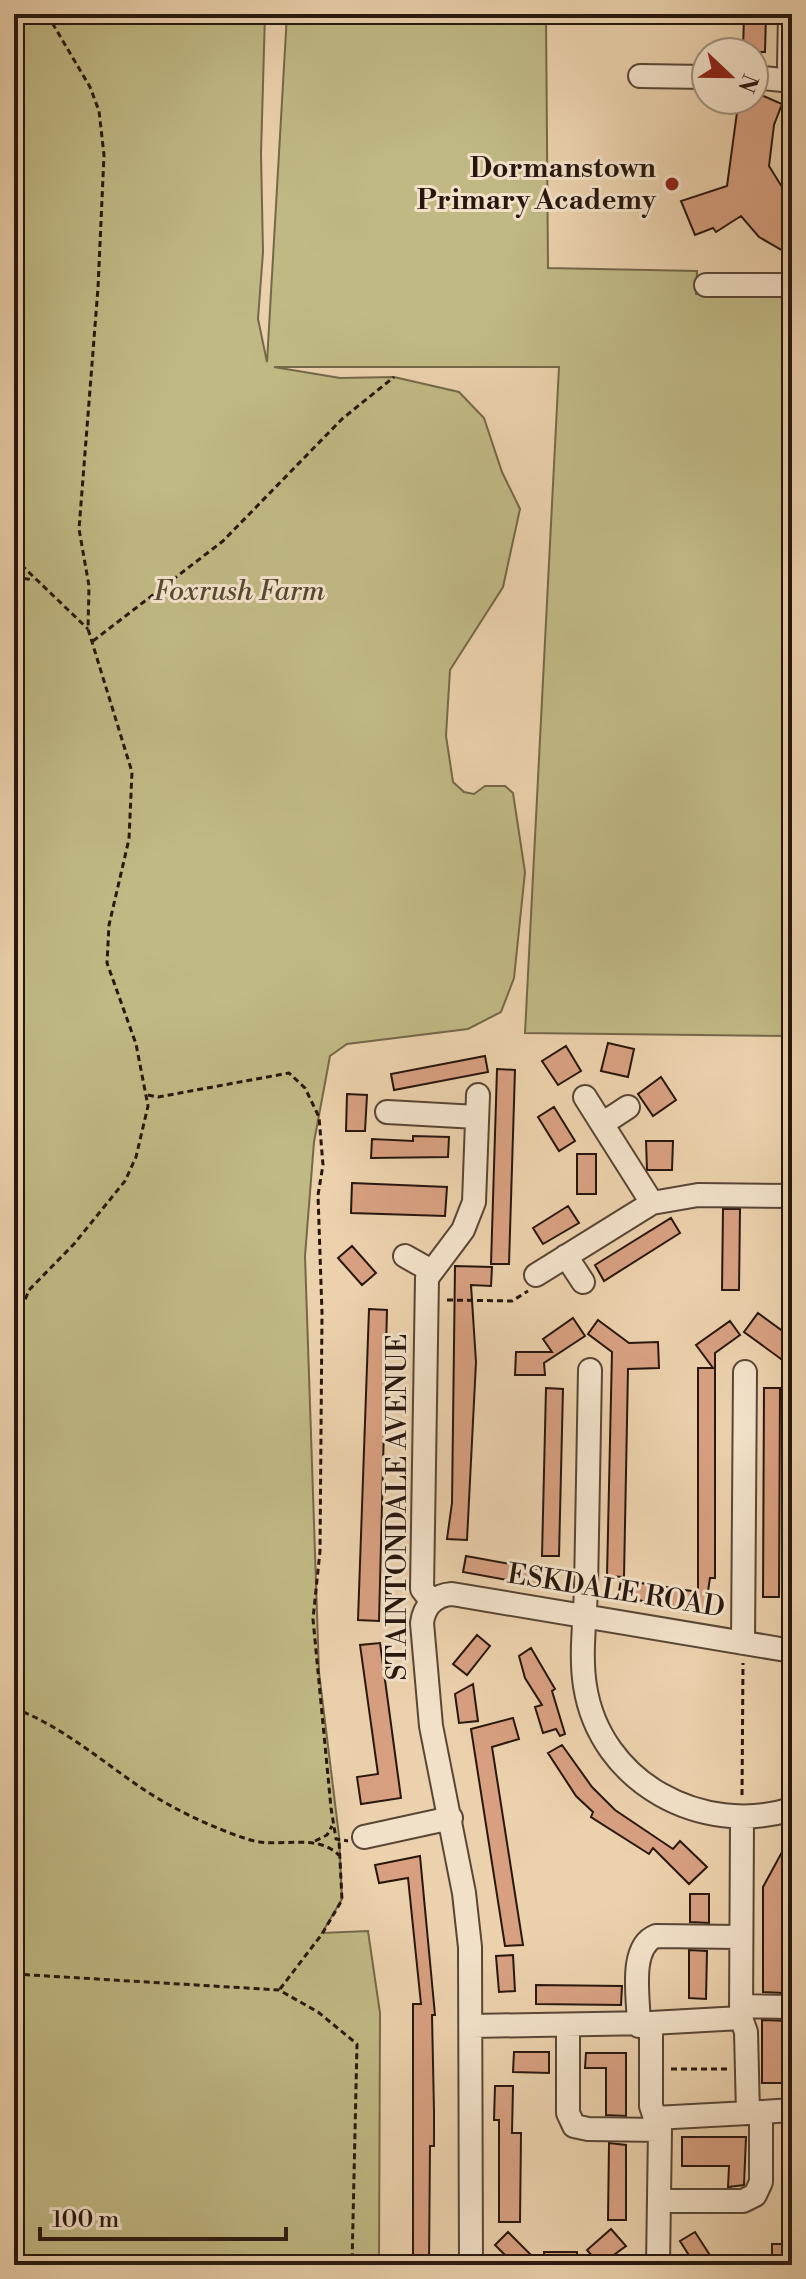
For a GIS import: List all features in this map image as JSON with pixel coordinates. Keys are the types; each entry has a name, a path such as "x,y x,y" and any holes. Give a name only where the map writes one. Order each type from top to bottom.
{"street":[{"path":"770,75 791,73 790,14"},
{"path":"640,76 690,77"},
{"path":"706,285 792,285"},
{"path":"585,1097 652,1203"},
{"path":"387,1113 478,1106 474,1202 463,1230 430,1270 405,1256"},
{"path":"602,1124 628,1107"},
{"path":"536,1275 652,1203 698,1195 792,1196"},
{"path":"566,1256 583,1282"},
{"name":"STAINTONDALE AVENUE","path":"430,1270 422,1589 432,1602 423,1615 424,1653 431,1726 451,1818 470,1947 471,2265"},
{"path":"590,1370 585,1685 592,1713 617,1758 637,1779 686,1809 742,1819 792,1809"},
{"path":"743,1643 745,1372"},
{"name":"ESKDALE ROAD","path":"432,1602 452,1594 792,1651"},
{"path":"364,1837 451,1818"},
{"path":"659,2201 743,2201 755,2195 761,2182 747,2068 746,2032 741,2012 742,1819"},
{"path":"658,2265 657,2124 639,1954 644,1942 656,1936 740,1937"},
{"path":"472,2026 645,2025 792,2007"},
{"path":"568,2027 568,2113 574,2126 588,2129 657,2124 792,2110"}],"path":[{"path":"14,1327 29,1290 74,1244 125,1181 136,1157 148,1095 136,1044 107,963 109,925 129,839 133,792 129,756 88,629 89,586 79,529 99,273 104,155 99,111 90,87 47,14"},
{"path":"93,641 223,541 342,419 394,377"},
{"path":"14,558 88,629"},
{"path":"14,577 34,580"},
{"path":"148,1095 158,1097 289,1073 305,1088 319,1117 323,1165 318,1195 322,1299 321,1510 313,1619 333,1822 339,1841 342,1900 322,1934 279,1990"},
{"path":"427,1300 512,1301 541,1283 536,1275"},
{"path":"742,1819 743,1643"},
{"path":"14,1708 54,1726 147,1791 248,1840 278,1845 312,1842 329,1845 340,1856"},
{"path":"312,1842 327,1835 333,1822"},
{"path":"339,1841 364,1837"},
{"path":"14,1974 279,1990 318,2012 357,2044 352,2265"},
{"path":"651,2069 747,2068"}],"green space":[{"name":"Foxrush Farm","path":"14,14 265,14 261,154 263,252 258,319 267,362 287,14 546,14 548,268 697,271 696,294 792,293 792,1036 525,1033 559,367 274,367 340,378 394,377 459,392 484,418 502,472 520,509 503,587 450,670 446,736 453,782 464,792 474,794 485,786 505,786 513,793 525,872 514,978 501,1012 468,1029 347,1044 330,1056 314,1142 305,1256 319,1672 339,1836 342,1899 322,1933 368,1931 380,2013 379,2265 14,2265"}],"building":[{"path":"744,14 766,14 765,36 743,36"},
{"path":"770,99 782,104 774,125 769,166 792,203 792,256 759,237 741,216 716,232 713,228 695,235 681,201 727,186 737,116 770,116"},
{"path":"608,1043 634,1049 628,1077 601,1071"},
{"path":"566,1046 581,1071 558,1085 542,1061"},
{"path":"485,1056 488,1072 394,1090 391,1074"},
{"path":"497,1069 515,1070 509,1264 491,1264"},
{"path":"661,1077 676,1100 653,1116 638,1094"},
{"path":"347,1094 367,1095 365,1131 346,1131"},
{"path":"554,1107 575,1141 559,1151 538,1117"},
{"path":"413,1136 449,1137 448,1157 371,1158 372,1139 413,1141"},
{"path":"646,1141 673,1141 672,1170 647,1170"},
{"path":"577,1154 596,1154 596,1194 577,1194"},
{"path":"352,1183 447,1187 445,1216 351,1213"},
{"path":"568,1206 579,1223 543,1244 533,1228"},
{"path":"723,1209 740,1209 739,1290 722,1290"},
{"path":"671,1218 680,1233 604,1281 595,1265"},
{"path":"352,1246 376,1273 362,1285 338,1258"},
{"path":"455,1266 492,1267 491,1286 471,1285 476,1362 467,1540 447,1539 452,1503"},
{"path":"369,1309 387,1310 379,1621 358,1620"},
{"path":"758,1313 792,1338 792,1367 744,1332"},
{"path":"573,1318 585,1336 544,1363 545,1375 515,1375 516,1352 552,1352 543,1339"},
{"path":"598,1320 629,1343 658,1342 659,1368 628,1369 624,1577 607,1576 612,1352 588,1334"},
{"path":"730,1321 740,1335 715,1353 715,1578 710,1578 705,1611 618,1597 621,1580 698,1592 698,1368 713,1368 696,1345"},
{"path":"546,1388 563,1389 559,1556 542,1556"},
{"path":"764,1388 780,1388 779,1597 763,1597"},
{"path":"466,1556 548,1571 545,1587 463,1572"},
{"path":"477,1635 490,1646 467,1675 453,1664"},
{"path":"380,1643 401,1798 361,1804 357,1777 378,1774 360,1645"},
{"path":"531,1648 555,1689 552,1691 565,1734 560,1736 556,1729 543,1733 535,1707 542,1705 525,1678 519,1656"},
{"path":"473,1684 478,1721 459,1723 455,1694"},
{"path":"513,1718 519,1739 492,1747 523,1945 505,1946 471,1729"},
{"path":"562,1745 592,1787 615,1810 673,1849 680,1841 707,1867 689,1884 653,1848 649,1854 591,1817 593,1812 576,1796 548,1753"},
{"path":"782,1852 792,1857 792,1881 785,1893 784,1993 763,1992 763,1887"},
{"path":"420,1856 435,2015 432,2015 434,2146 430,2146 429,2265 413,2265 413,2004 421,2004 408,1878 379,1883 375,1865"},
{"path":"690,1894 709,1894 709,1923 690,1922"},
{"path":"689,1950 707,1951 706,1999 689,1998"},
{"path":"513,1955 515,1991 499,1992 496,1956"},
{"path":"536,1985 622,1986 621,2005 536,2004"},
{"path":"762,2020 792,2021 792,2083 762,2083"},
{"path":"514,2052 549,2052 549,2073 513,2072"},
{"path":"586,2053 626,2053 626,2116 606,2115 606,2068 585,2068"},
{"path":"495,2086 513,2086 512,2133 521,2133 520,2222 499,2222 499,2120 494,2120"},
{"path":"682,2137 746,2137 744,2185 728,2187 729,2166 682,2166"},
{"path":"609,2143 626,2145 626,2220 608,2220"},
{"path":"611,2229 626,2246 600,2265 587,2250"},
{"path":"508,2232 532,2256 523,2265 515,2265 495,2245"},
{"path":"695,2232 713,2260 705,2265 695,2265 680,2241"},
{"path":"772,2244 792,2244 792,2265 772,2264"},
{"path":"544,2252 577,2252 577,2265 544,2265"}],"place":[{"name":"Dormanstown Primary Academy","path":"672,184"}]}
